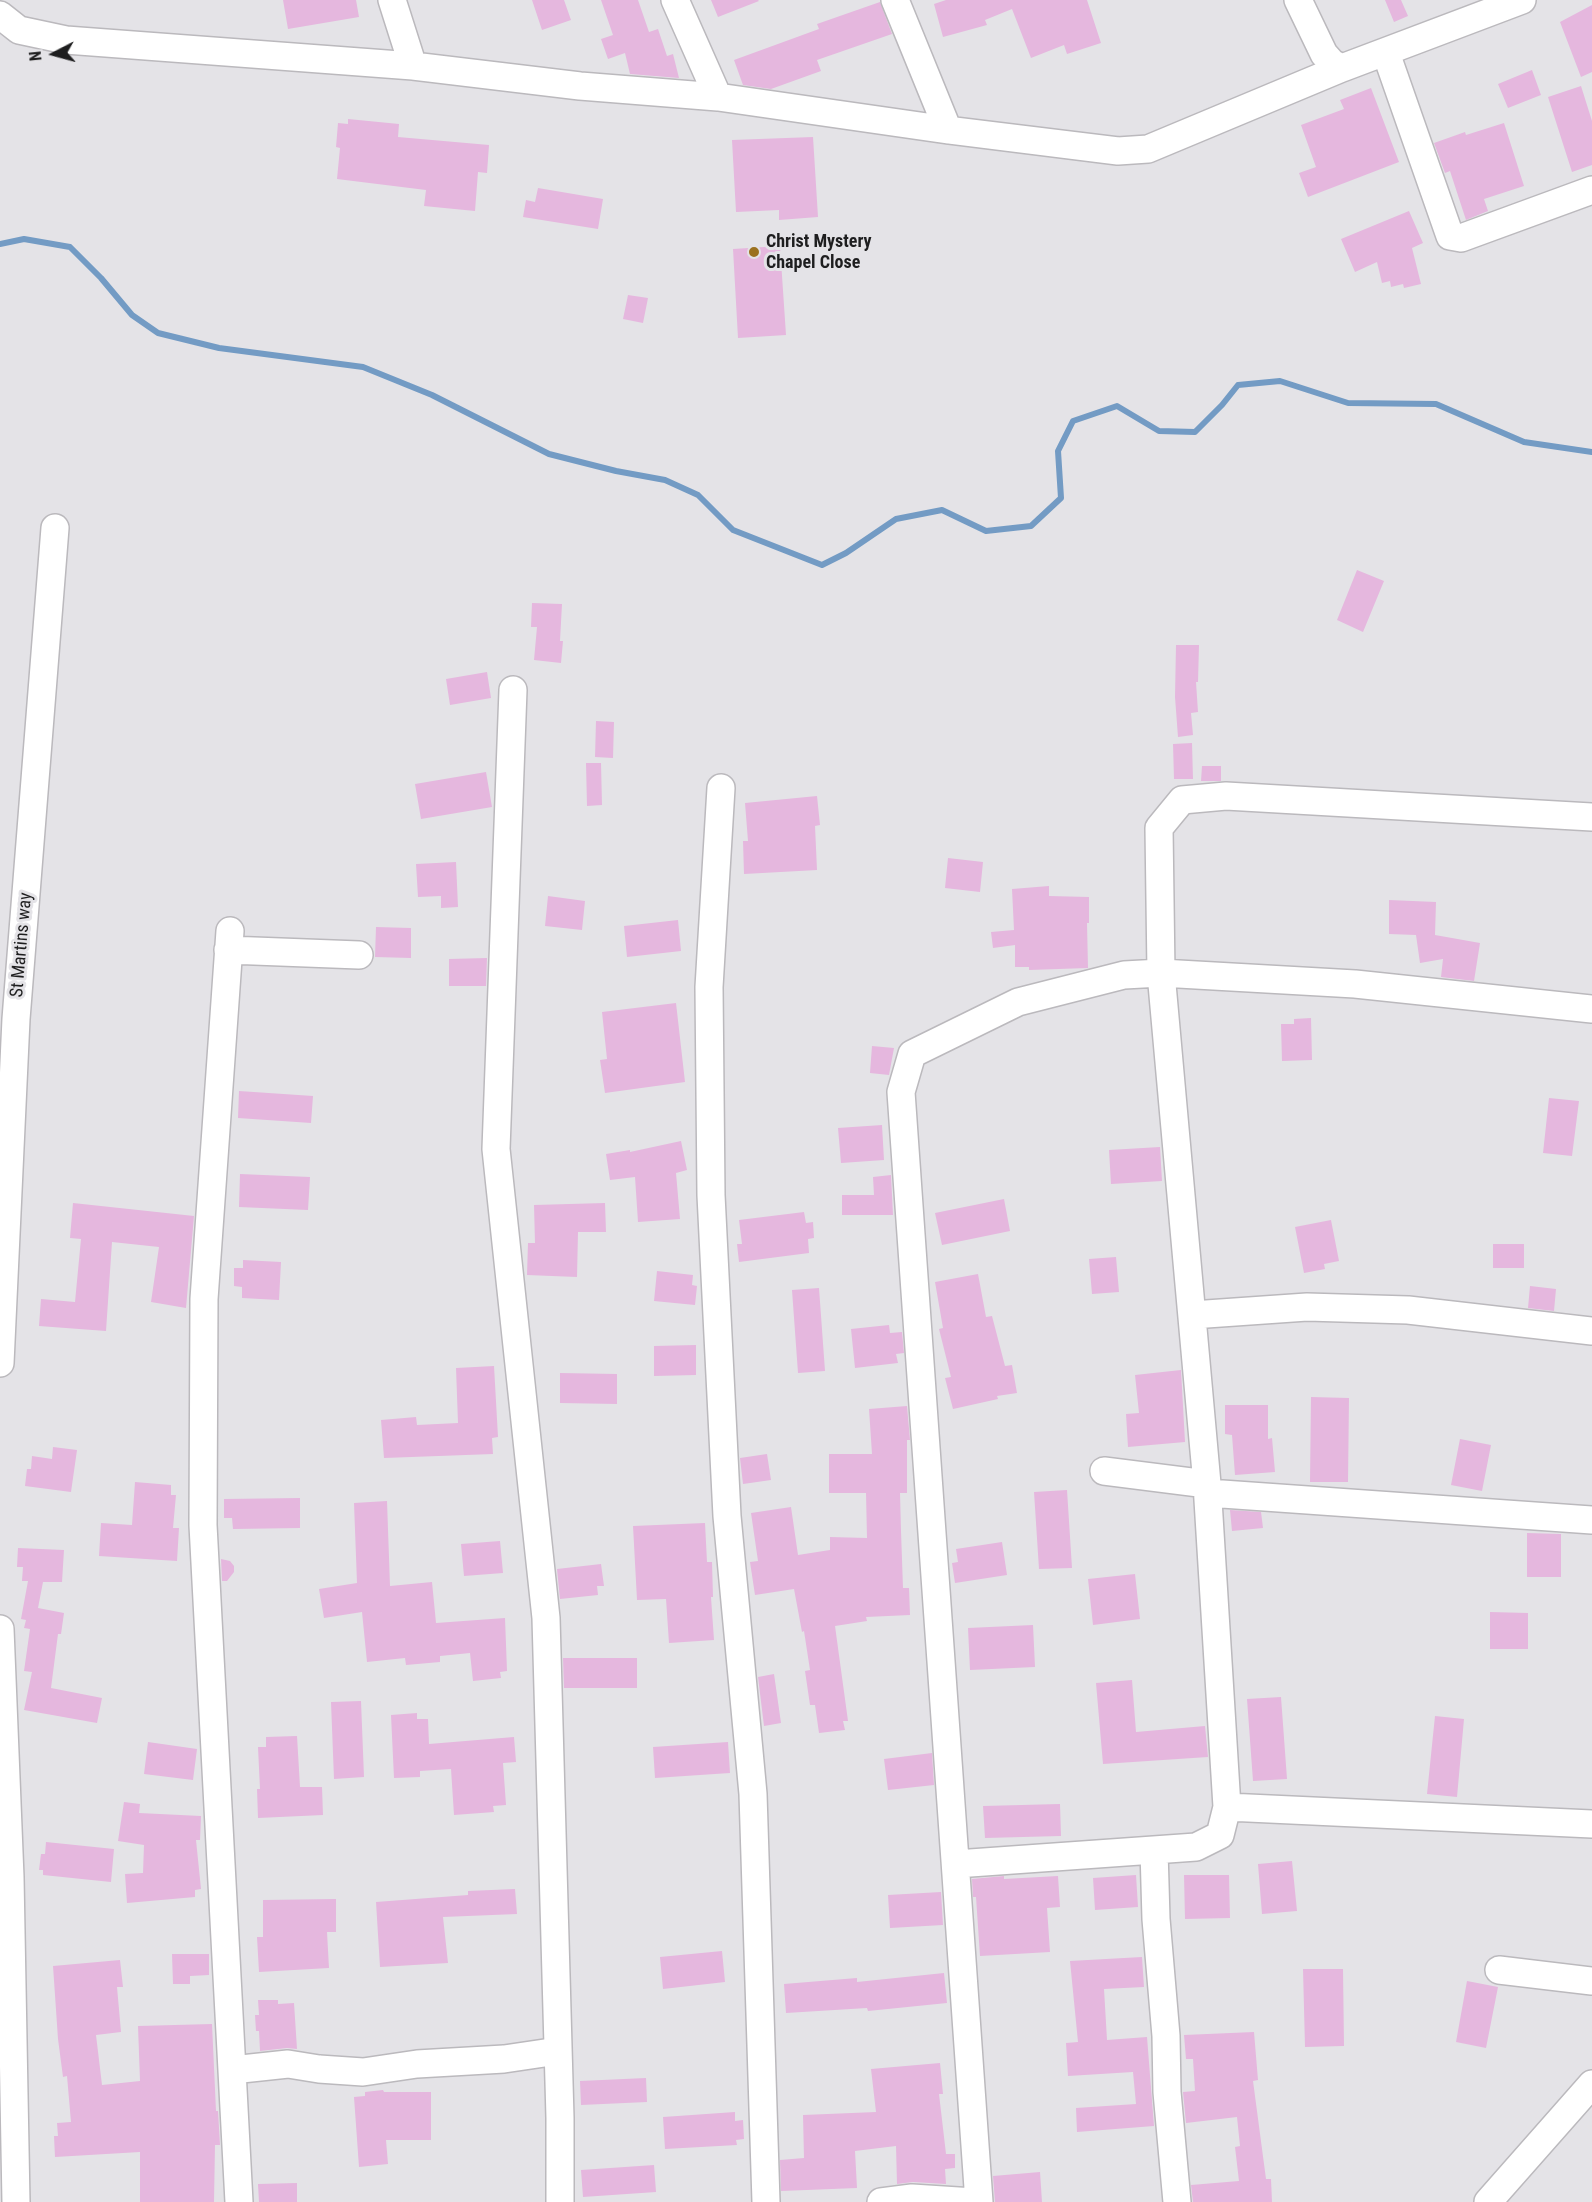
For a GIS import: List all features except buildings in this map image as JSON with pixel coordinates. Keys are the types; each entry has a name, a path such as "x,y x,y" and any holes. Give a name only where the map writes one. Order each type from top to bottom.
{"street":[{"path":"392,0 413,66"},
{"path":"675,0 718,97"},
{"path":"894,0 948,130"},
{"path":"1298,0 1324,54 1332,63 1342,68"},
{"path":"0,15 19,30 66,40 413,66 580,86 718,97 1119,152 1148,149 1342,68 1386,53 1510,2"},
{"path":"1386,53 1450,236 1461,238 1592,190"},
{"name":"St Martins way","path":"0,1363 16,1019 55,528"},
{"path":"513,690 496,1149 546,1618 560,2202"},
{"path":"721,788 709,987 711,1195 727,1516 753,1794 766,2202"},
{"path":"956,1864 1196,1847 1220,1835 1227,1807 1207,1488 1161,973 1159,828 1182,800 1226,796 1592,817"},
{"path":"239,2202 203,1525 204,1299 229,940 359,955"},
{"path":"979,2202 902,1092 912,1054 1018,1002 1124,975 1161,973 1355,984 1592,1009"},
{"path":"1192,1315 1307,1307 1408,1310 1592,1331"},
{"path":"1104,1471 1207,1488 1592,1520"},
{"path":"0,1629 10,1877 7,2110 16,2202"},
{"path":"1227,1807 1592,1824"},
{"path":"1154,1850 1156,1919 1166,2036 1167,2092 1177,2202"},
{"path":"1499,1970 1592,1981"},
{"path":"232,2070 288,2064 363,2072 448,2061 504,2059 558,2050"},
{"path":"1488,2202 1592,2084"},
{"path":"881,2202 912,2199 974,2202"}],"waterway":[{"path":"0,244 24,239 70,247 101,278 132,315 158,333 219,348 363,367 432,395 549,454 616,471 665,480 698,495 733,530 822,565 846,553 896,519 942,510 986,531 1031,526 1061,498 1058,451 1073,421 1117,406 1159,431 1195,432 1238,385 1280,381 1348,403 1436,404 1524,442 1592,452"}],"place":[{"name":"Christ Mystery Chapel Close","path":"754,252"}]}
